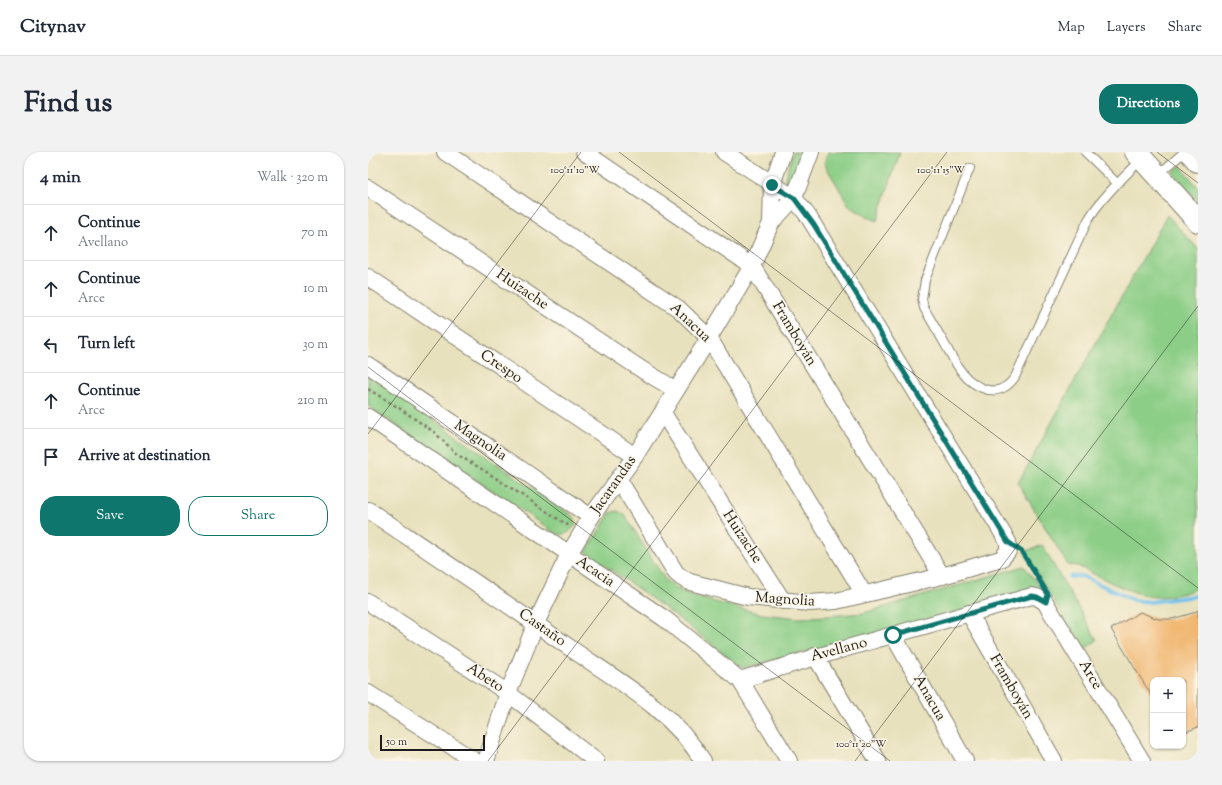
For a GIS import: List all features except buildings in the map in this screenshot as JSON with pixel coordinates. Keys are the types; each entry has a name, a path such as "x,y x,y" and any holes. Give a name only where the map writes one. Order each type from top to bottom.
{"main road":[{"path":"1190,152 1198,160"},
{"path":"1143,154 1157,176 1198,222"}],"street":[{"name":"Anacua","path":"446,152 679,309 709,338 864,594"},
{"name":"Framboyán","path":"584,152 752,266 942,576"},
{"path":"724,152 772,185 794,198 818,232 1008,542"},
{"name":"Jacarandas","path":"771,223 772,185 783,152"},
{"path":"794,198 811,152"},
{"name":"Huizache","path":"368,188 644,371 676,390"},
{"name":"Jacarandas","path":"486,761 508,693 536,623 569,554 591,517 619,480 663,413 709,338 752,266 771,223 794,198"},
{"name":"Crespo","path":"368,277 635,456"},
{"name":"Magnolia","path":"368,365 591,517"},
{"name":"Huizache","path":"663,413 783,601"},
{"name":"Acacia","path":"368,417 666,619 740,680 789,761"},
{"name":"Magnolia","path":"619,480 671,565 682,578 690,582 748,597 810,603 836,601 942,576 1001,560 1008,551 1008,542"},
{"name":"Castaño","path":"368,510 536,623 647,701 668,718 686,738 703,761"},
{"name":"Avellano","path":"740,680 815,656 968,614 1039,599"},
{"name":"Arce","path":"1039,599 1142,761"},
{"name":"Abeto","path":"368,602 508,693 596,761"},
{"name":"Framboyán","path":"968,614 1054,761"},
{"name":"Anacua","path":"893,635 965,761"},
{"path":"815,656 878,761"},
{"path":"368,693 475,761"}],"lane":[{"path":"1085,152 1117,183"},
{"path":"1157,176 1184,152"},
{"path":"970,168 925,280 922,299 924,308 956,364 967,378 979,387 991,390 1002,390 1015,378 1088,220 1117,183 1143,154"}],"path":[{"path":"368,389 434,432 458,455 581,534"},
{"path":"1008,542 1022,552 1048,594 1039,599"}],"green space":[{"path":"793,152 802,152 792,183 784,181"},
{"path":"828,152 900,152 877,221 850,207 824,163"},
{"path":"1180,166 1198,187 1198,201 1173,173 1174,170"},
{"path":"1167,215 1198,249 1198,588 1189,592 1159,597 1140,594 1078,566 1068,565 1018,483"},
{"path":"368,375 574,517 576,525 568,533 558,535 368,406"},
{"path":"617,511 624,514 666,581 683,592 696,597 762,614 800,618 864,613 1024,566 1043,591 743,668 665,608 586,552 610,513"},
{"path":"1042,545 1097,640 1084,650 1024,552"}],"waterway":[{"path":"1070,577 1082,576 1133,600 1150,602 1198,595"}],"route":[{"path":"772,185 794,198 808,216 1008,542 1022,552 1048,594 1046,602 1032,596 893,635"}]}
